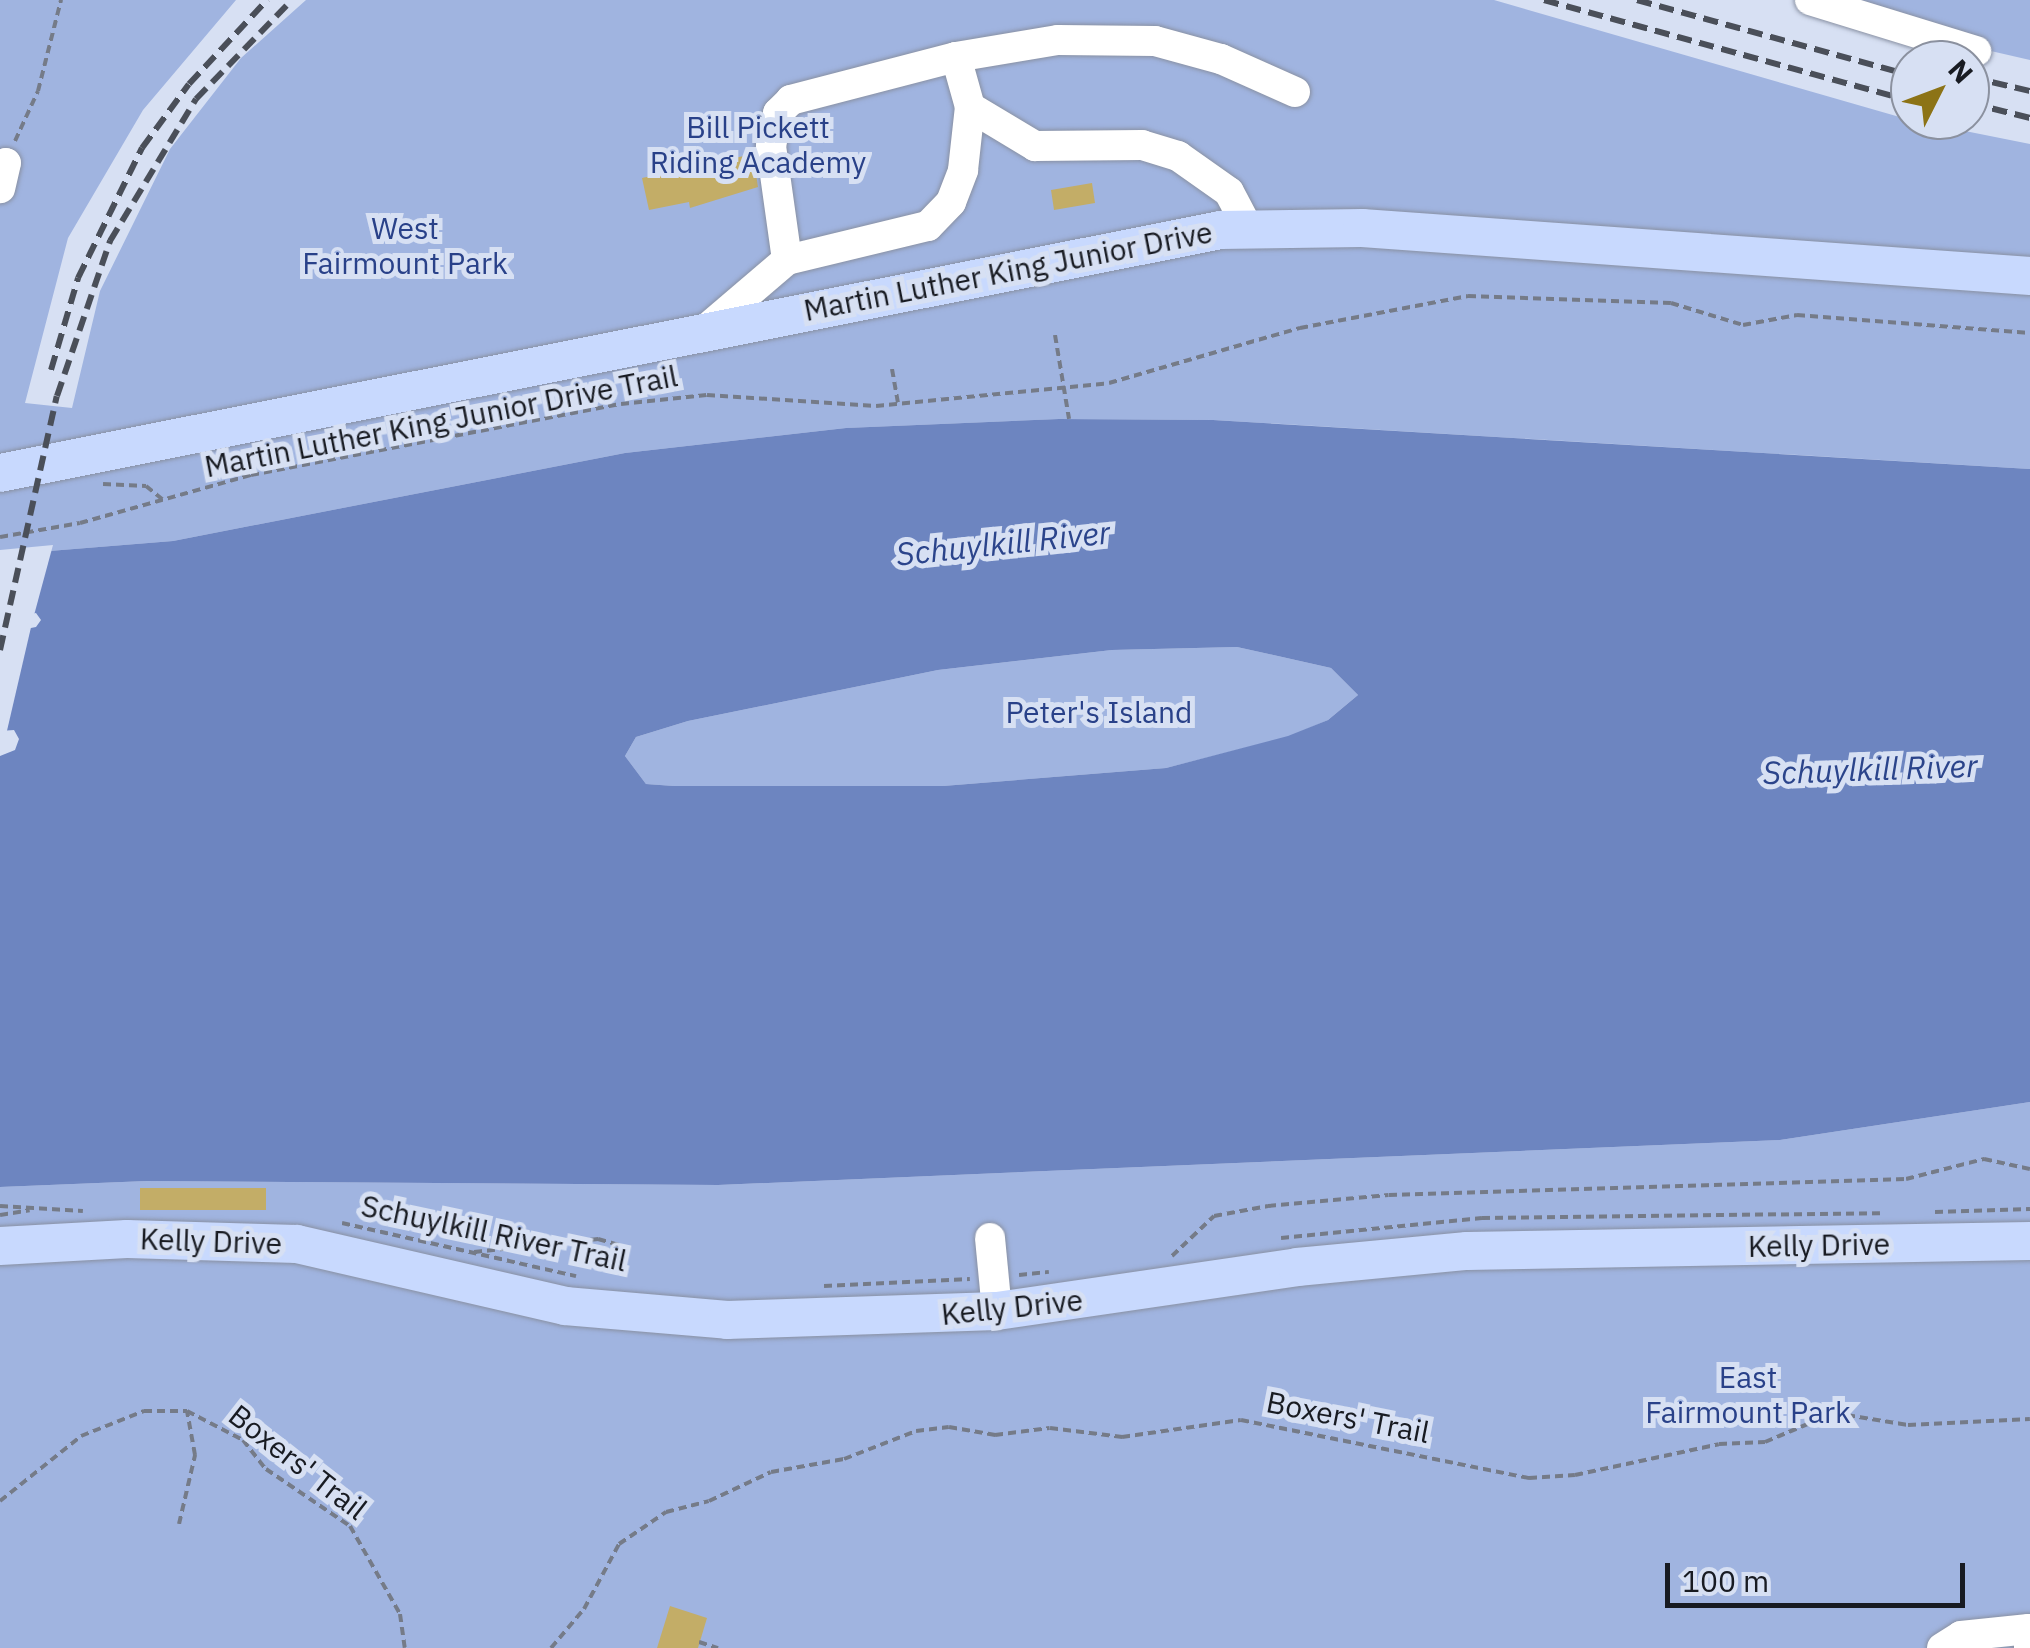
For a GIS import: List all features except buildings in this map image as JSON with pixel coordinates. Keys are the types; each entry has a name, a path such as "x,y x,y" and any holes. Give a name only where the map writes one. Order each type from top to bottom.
{"main road":[{"name":"Martin Luther King Junior Drive","path":"0,473 1096,250 1248,228 1362,228 2030,276"},
{"name":"Kelly Drive","path":"0,1246 128,1239 296,1244 528,1298 685,1319 997,1312 1297,1267 1467,1251 2030,1241"}],"lane":[{"path":"1810,0 1940,40"},
{"path":"787,260 772,146 778,113 790,100 956,57 1058,40 1154,41 1221,59 1295,92"},
{"path":"705,330 787,260 928,226 951,202 964,170 970,107 956,57"},
{"path":"970,107 1035,146 1132,144 1178,156 1229,192 1248,228"},
{"path":"990,1238 997,1312"},
{"path":"1942,1648 1961,1636 2029,1629 2028,1648"}],"path":[{"path":"2,172 38,91 61,0"},
{"name":"Martin Luther King Junior Drive Trail","path":"0,537 80,524 162,499 321,460 679,396 838,406 1146,377 1300,328 1468,296 1671,303 1743,325 1797,315 2030,333"},
{"path":"1056,334 1069,419"},
{"path":"892,369 898,402"},
{"path":"88,486 135,483 162,499"},
{"path":"1172,1256 1214,1216 1268,1206 1389,1195 1906,1179 1984,1158 2030,1169"},
{"path":"0,1206 93,1212"},
{"path":"0,1215 38,1208"},
{"name":"Schuylkill River Trail","path":"337,1222 585,1278"},
{"path":"470,1252 598,1239 622,1246"},
{"path":"809,1287 978,1279"},
{"name":"Boxers' Trail","path":"0,1501 81,1436 144,1411 186,1411 243,1440 266,1468 350,1526 400,1614 405,1648"},
{"path":"180,1524 195,1455 186,1411"},
{"name":"Boxers' Trail","path":"551,1648 584,1609 620,1544 666,1512 771,1472 844,1459 916,1431 949,1427 996,1435 1050,1428 1122,1438 1181,1424 1254,1420 1529,1478 1765,1442 1834,1413 1908,1425 2030,1420"},
{"path":"700,1642 718,1648"}],"green space":[{"name":"West Fairmount Park","path":"0,0 236,0 143,110 68,238 25,403 72,408 100,291 170,149 241,58 306,0 1494,0 1890,114 1890,140 1990,140 1990,136 2030,144 2030,469 1214,420 1059,419 846,428 625,453 173,541 0,555"},
{"path":"1830,0 2030,0 2030,60 1990,51 1990,40 1930,37"},
{"name":"Peter's Island","path":"1237,647 1331,668 1358,695 1328,720 1288,737 1166,768 943,786 674,786 646,784 625,756 636,737 688,721 938,670 1112,650"},
{"name":"East Fairmount Park","path":"2030,1102 2030,1648 0,1648 0,1187 147,1181 718,1185 1780,1140"}],"water":[{"name":"Schuylkill River","path":"1059,419 1213,420 2030,469 2030,1102 1780,1140 718,1185 147,1181 0,1187 0,756 15,750 19,739 14,730 0,731 0,634 36,627 41,620 36,613 0,620 0,555 173,541 625,453 846,428","holes":["1237,647 1331,668 1358,695 1328,720 1288,736 1166,768 943,786 674,786 646,784 625,756 636,737 688,721 938,670 1112,650"]}],"pier":[{"path":"53,545 33,619 0,625 0,550"},
{"path":"32,623 6,735 0,736 0,629"}],"railway":[{"path":"51,370 78,278 142,148 189,84 267,0"},
{"path":"0,650 57,396 110,241 196,99 292,0"},
{"path":"1544,0 1890,95"},
{"path":"1637,0 1890,70"},
{"path":"1990,82 2030,91"},
{"path":"1990,108 2030,118"}],"park label":[{"name":"Bill Pickett Riding Academy","path":"758,144"}]}
